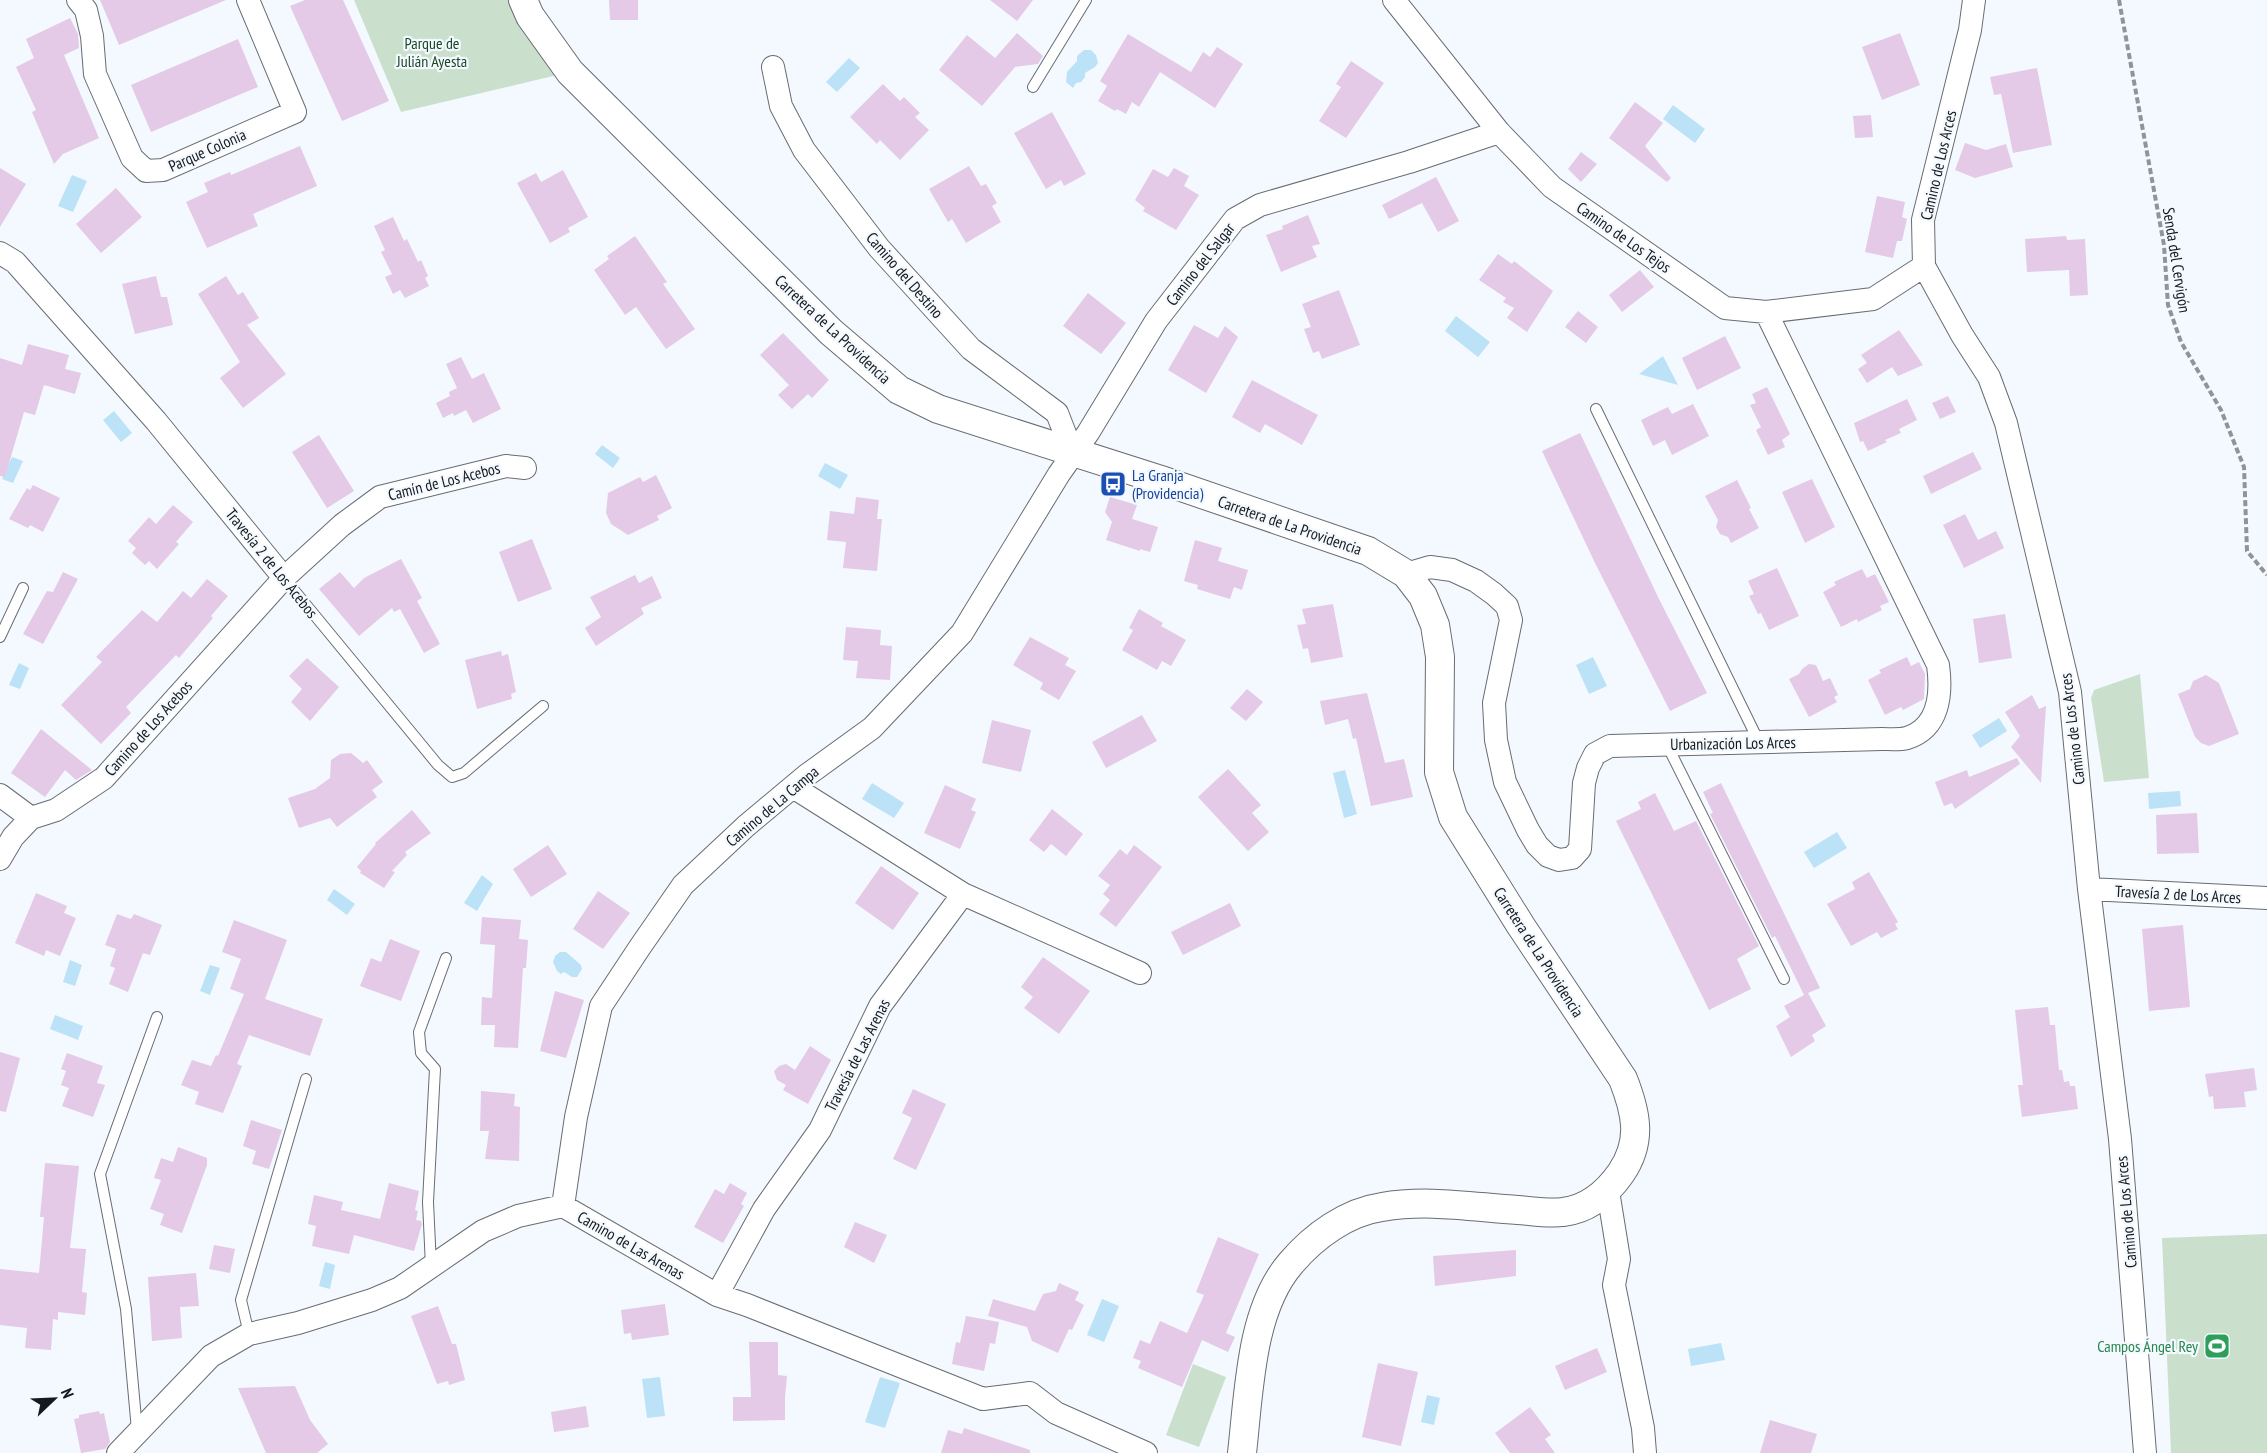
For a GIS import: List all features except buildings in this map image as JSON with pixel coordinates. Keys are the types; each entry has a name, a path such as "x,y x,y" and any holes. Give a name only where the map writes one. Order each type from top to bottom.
{"street":[{"name":"Parque Colonia","path":"78,0 86,10 92,36 95,74 132,159 146,171 163,170 295,112 248,0"},
{"name":"Carretera de La Providencia","path":"523,0 530,16 570,72 831,332 899,390 938,409 1368,551 1406,574 1423,596 1435,625 1440,657 1439,772 1452,817 1623,1079 1634,1106 1636,1135 1629,1162 1608,1191 1587,1205 1563,1213 1422,1202 1380,1207 1344,1219 1310,1243 1290,1264 1279,1281 1260,1324 1242,1453"},
{"name":"Camino de Los Tejos","path":"1394,0 1499,132 1552,187 1725,308 1766,312 1873,299 1924,266"},
{"name":"Camino de Los Arces","path":"1974,0 1970,30 1923,220 1924,266 1962,335 1989,377 2006,423 2070,692 2088,890 2120,1139 2145,1453"},
{"name":"Camino del Destino","path":"772,67 781,106 804,150 872,239 971,349 1057,413 1073,454"},
{"name":"Camino del Salgar","path":"1073,454 1156,321 1235,219 1260,206 1365,173 1409,162 1499,132"},
{"name":"Travesía 2 de Los Acebos","path":"7,257 156,421 284,578"},
{"name":"Urbanización Los Arces","path":"1406,574 1430,567 1452,570 1476,581 1507,606 1510,620 1494,702 1496,740 1504,782 1537,845 1548,856 1559,860 1572,858 1580,849 1584,783 1588,768 1595,754 1610,746 1907,738 1922,729 1933,718 1939,702 1941,683 1938,665 1766,312"},
{"name":"Camino de La Campa","path":"563,1206 576,1117 601,1006 683,885 746,826 807,775 872,728 962,633 1073,454"},
{"name":"Camín de Los Acebos","path":"284,578 342,525 380,497 506,466 525,468"},
{"name":"Camino de Los Acebos","path":"0,859 13,837 32,818 56,810 104,778 284,578"},
{"path":"794,787 963,894 1140,974"},
{"path":"0,795 32,818"},
{"name":"Travesía 2 de Los Arces","path":"2088,890 2267,898"},
{"name":"Travesía de Las Arenas","path":"717,1295 764,1209 820,1130 880,1006 963,894"},
{"path":"1608,1191 1619,1259 1614,1285 1643,1428 1645,1453"},
{"name":"Camino de Las Arenas","path":"118,1453 211,1356 249,1334 298,1323 372,1300 400,1288 483,1231 518,1216 563,1206 717,1295 983,1399 1030,1393 1056,1413 1146,1453"}],"lane":[{"path":"1033,87 1086,0"},
{"path":"1596,409 1760,742"},
{"name":"Travesía 2 de Los Acebos","path":"284,578 438,765 452,777 464,773 543,706"},
{"path":"0,637 23,588"},
{"path":"1667,745 1784,980"},
{"path":"431,1266 428,1202 435,1069 421,1053 418,1032 446,958"},
{"path":"138,1433 126,1309 100,1174 157,1017"},
{"path":"249,1334 241,1300 306,1079"}],"path":[{"name":"Senda del Cervigón","path":"2119,0 2164,245 2168,305 2181,342 2221,410 2244,467 2247,551 2267,576"}],"green space":[{"name":"Parque de Julián Ayesta","path":"354,0 523,0 570,72 401,112"},
{"path":"2140,674 2149,778 2104,782 2091,698 2094,690"},
{"name":"Campos Ángel Rey","path":"2267,1234 2267,1453 2171,1453 2162,1238"},
{"path":"1193,1364 1226,1377 1199,1447 1166,1435"}],"water":[{"path":"1084,50 1091,50 1096,55 1098,63 1085,73 1081,82 1076,83 1073,88 1066,82 1067,72 1077,61 1077,56"},
{"path":"849,58 860,68 837,92 826,82"},
{"path":"1673,105 1705,129 1695,143 1663,119"},
{"path":"72,175 87,181 73,212 58,206"},
{"path":"1456,316 1490,342 1478,357 1445,331"},
{"path":"1663,356 1678,385 1639,374"},
{"path":"114,411 132,433 121,442 103,420"},
{"path":"602,445 620,458 613,468 595,454"},
{"path":"12,457 23,461 13,483 2,479"},
{"path":"825,463 848,475 840,489 818,476"},
{"path":"1593,657 1607,686 1589,694 1576,665"},
{"path":"19,663 29,668 20,689 9,685"},
{"path":"1999,718 2007,731 1980,748 1972,735"},
{"path":"1345,770 1357,814 1344,818 1333,773"},
{"path":"872,783 904,803 894,818 862,799"},
{"path":"2180,791 2181,806 2149,809 2148,793"},
{"path":"1837,832 1847,848 1814,868 1804,852"},
{"path":"482,875 493,884 477,911 464,903"},
{"path":"334,889 355,904 347,915 327,900"},
{"path":"560,952 566,952 581,965 582,969 577,977 557,971 553,962 555,956"},
{"path":"70,960 82,965 75,986 63,982"},
{"path":"210,965 220,968 210,995 200,991"},
{"path":"55,1015 83,1026 78,1040 50,1029"},
{"path":"325,1262 335,1265 330,1289 319,1286"},
{"path":"1102,1299 1119,1306 1104,1342 1087,1335"},
{"path":"1721,1343 1725,1360 1691,1366 1688,1349"},
{"path":"660,1377 665,1416 647,1418 642,1379"},
{"path":"880,1377 900,1383 885,1428 865,1422"},
{"path":"1427,1395 1440,1398 1434,1425 1421,1422"}],"place":[{"name":"La Granja (Providencia)","path":"1113,484"},
{"name":"Campos Ángel Rey","path":"2217,1346"}]}
